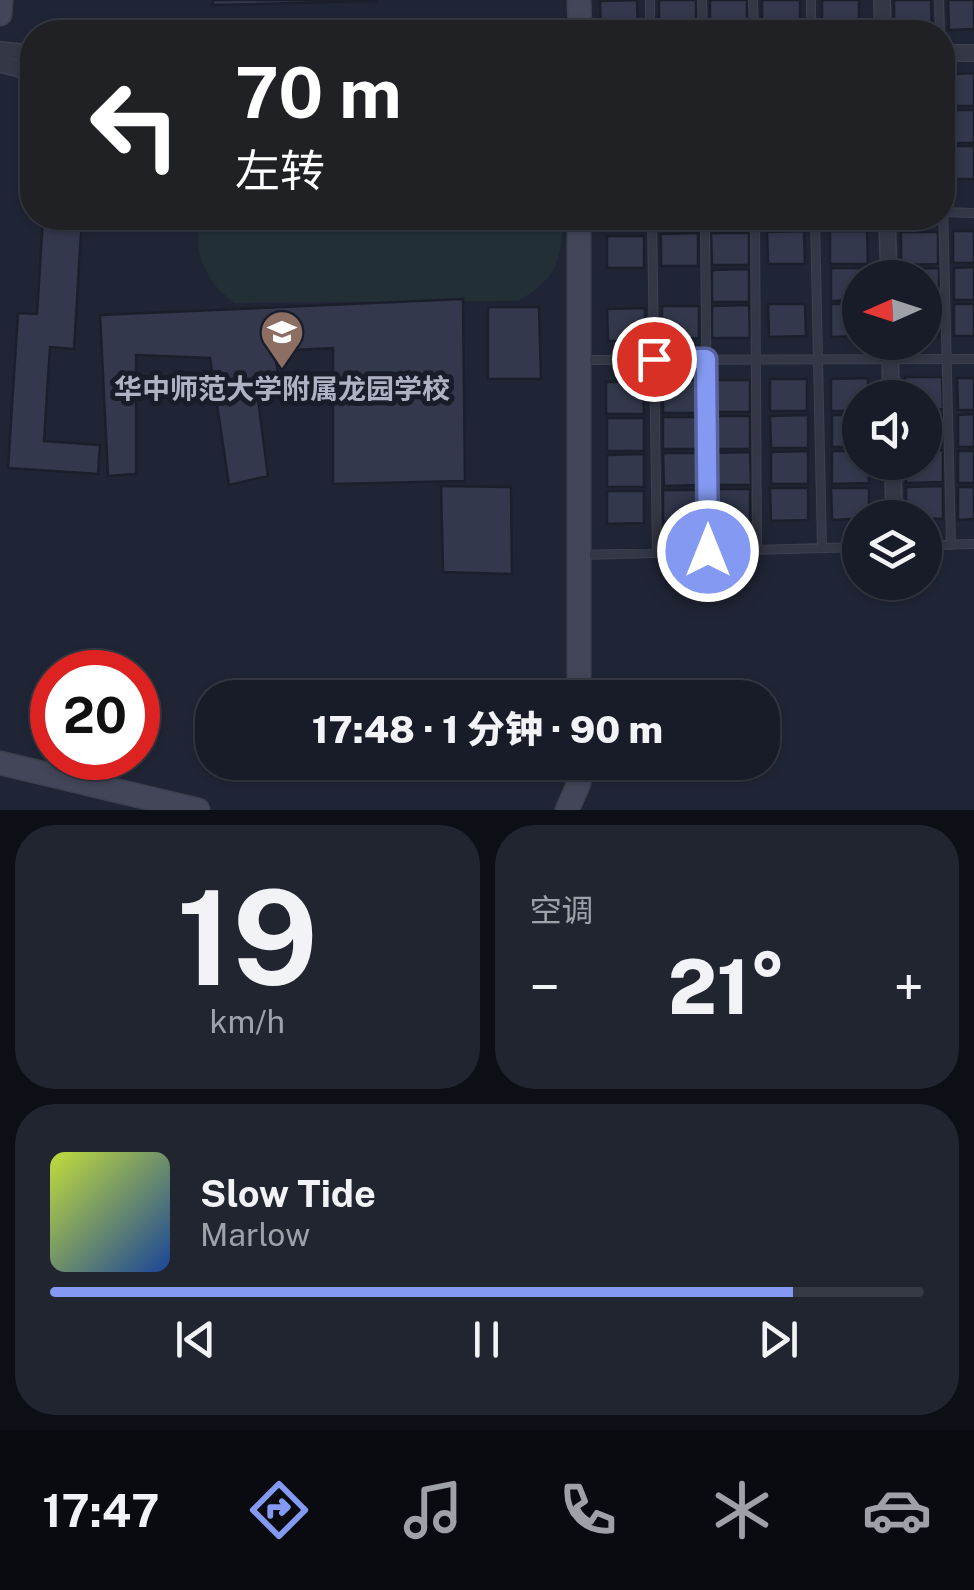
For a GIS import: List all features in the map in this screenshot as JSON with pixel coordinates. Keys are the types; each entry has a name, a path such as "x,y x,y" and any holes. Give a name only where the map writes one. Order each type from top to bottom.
{"street":[{"path":"0,14 1,0"},
{"path":"579,680 580,230"},
{"path":"887,230 888,260"},
{"path":"0,763 198,810"},
{"path":"566,810 579,780"}],"lane":[{"path":"652,230 657,553"},
{"path":"705,230 708,551"},
{"path":"755,230 756,550"},
{"path":"815,230 822,548"},
{"path":"943,230 951,545"},
{"path":"579,360 842,355"},
{"path":"942,357 974,359"},
{"path":"942,545 974,544"},
{"path":"579,555 842,547"}],"shaded area":[{"path":"562,230 555,267 542,284 518,301 235,303 209,276 200,255 198,231"}],"building":[{"path":"213,0 376,0 376,1 213,5"},
{"path":"637,0 638,20 601,20 600,1"},
{"path":"659,0 696,0 696,20 659,20"},
{"path":"710,0 747,0 747,20 710,20"},
{"path":"762,0 800,0 800,20 762,20"},
{"path":"822,0 859,0 859,20 822,20"},
{"path":"894,0 931,0 932,20 894,20"},
{"path":"948,0 974,0 974,29 955,30 955,20 949,20"},
{"path":"974,73 974,106 955,106 955,74"},
{"path":"955,110 974,110 974,143 955,143"},
{"path":"955,146 974,146 974,179 955,179"},
{"path":"42,230 81,230 74,349 50,347 44,441 100,445 98,474 8,468 18,313 37,314"},
{"path":"804,231 805,264 768,264 767,232"},
{"path":"830,231 867,231 868,260 830,264"},
{"path":"953,231 974,231 974,263 953,263"},
{"path":"901,232 938,232 938,260 901,260"},
{"path":"698,233 698,266 661,266 661,234"},
{"path":"711,233 749,233 749,265 712,265"},
{"path":"607,236 644,236 644,268 607,268"},
{"path":"974,267 974,300 954,300 954,268"},
{"path":"831,268 842,268 842,301 831,301"},
{"path":"749,269 749,302 712,302 712,270"},
{"path":"463,299 465,481 333,484 333,348 274,351 278,372 255,376 268,476 229,485 210,358 136,355 136,474 108,476 100,315"},
{"path":"768,304 805,304 806,336 769,337"},
{"path":"831,304 842,304 842,337 831,337"},
{"path":"954,304 974,304 974,336 954,336"},
{"path":"749,305 750,338 712,338 712,306"},
{"path":"662,306 699,306 699,338 662,339"},
{"path":"488,307 539,307 541,379 488,379"},
{"path":"645,308 645,341 608,341 607,309"},
{"path":"942,377 943,409 942,380 905,380"},
{"path":"957,378 974,378 974,410 958,410"},
{"path":"770,379 807,379 807,411 770,411"},
{"path":"831,379 868,380 842,380 842,411 831,411"},
{"path":"700,380 700,413 663,413 663,381"},
{"path":"712,380 750,380 750,412 712,412"},
{"path":"606,382 643,382 644,414 606,414"},
{"path":"974,414 974,447 958,447 958,415"},
{"path":"808,415 808,448 771,448 770,416"},
{"path":"832,415 842,415 842,447 832,447"},
{"path":"713,416 750,416 750,449 713,449"},
{"path":"663,417 700,417 700,449 663,449"},
{"path":"607,418 644,418 644,451 607,451"},
{"path":"943,450 943,482 906,483 942,480"},
{"path":"808,451 808,484 771,484 771,452"},
{"path":"832,451 842,451 842,480 869,480 869,483 832,484"},
{"path":"958,451 974,451 974,483 958,483"},
{"path":"750,452 751,485 713,485 713,453"},
{"path":"663,453 700,453 701,485 664,486"},
{"path":"644,454 644,487 607,487 607,455"},
{"path":"441,486 511,487 512,574 443,572"},
{"path":"943,486 943,519 942,500 906,500 906,487"},
{"path":"958,487 974,487 974,519 958,520"},
{"path":"770,488 808,488 808,520 771,521"},
{"path":"831,488 869,488 869,500 842,500 842,519 832,520"},
{"path":"713,489 750,489 750,521 713,522"},
{"path":"663,490 700,490 700,522 663,522"},
{"path":"607,491 644,491 644,523 607,524"}],"place":[{"name":"华中师范大学附属龙园学校","path":"282,370"}],"route":[{"path":"654,359 706,359 708,551"}]}
